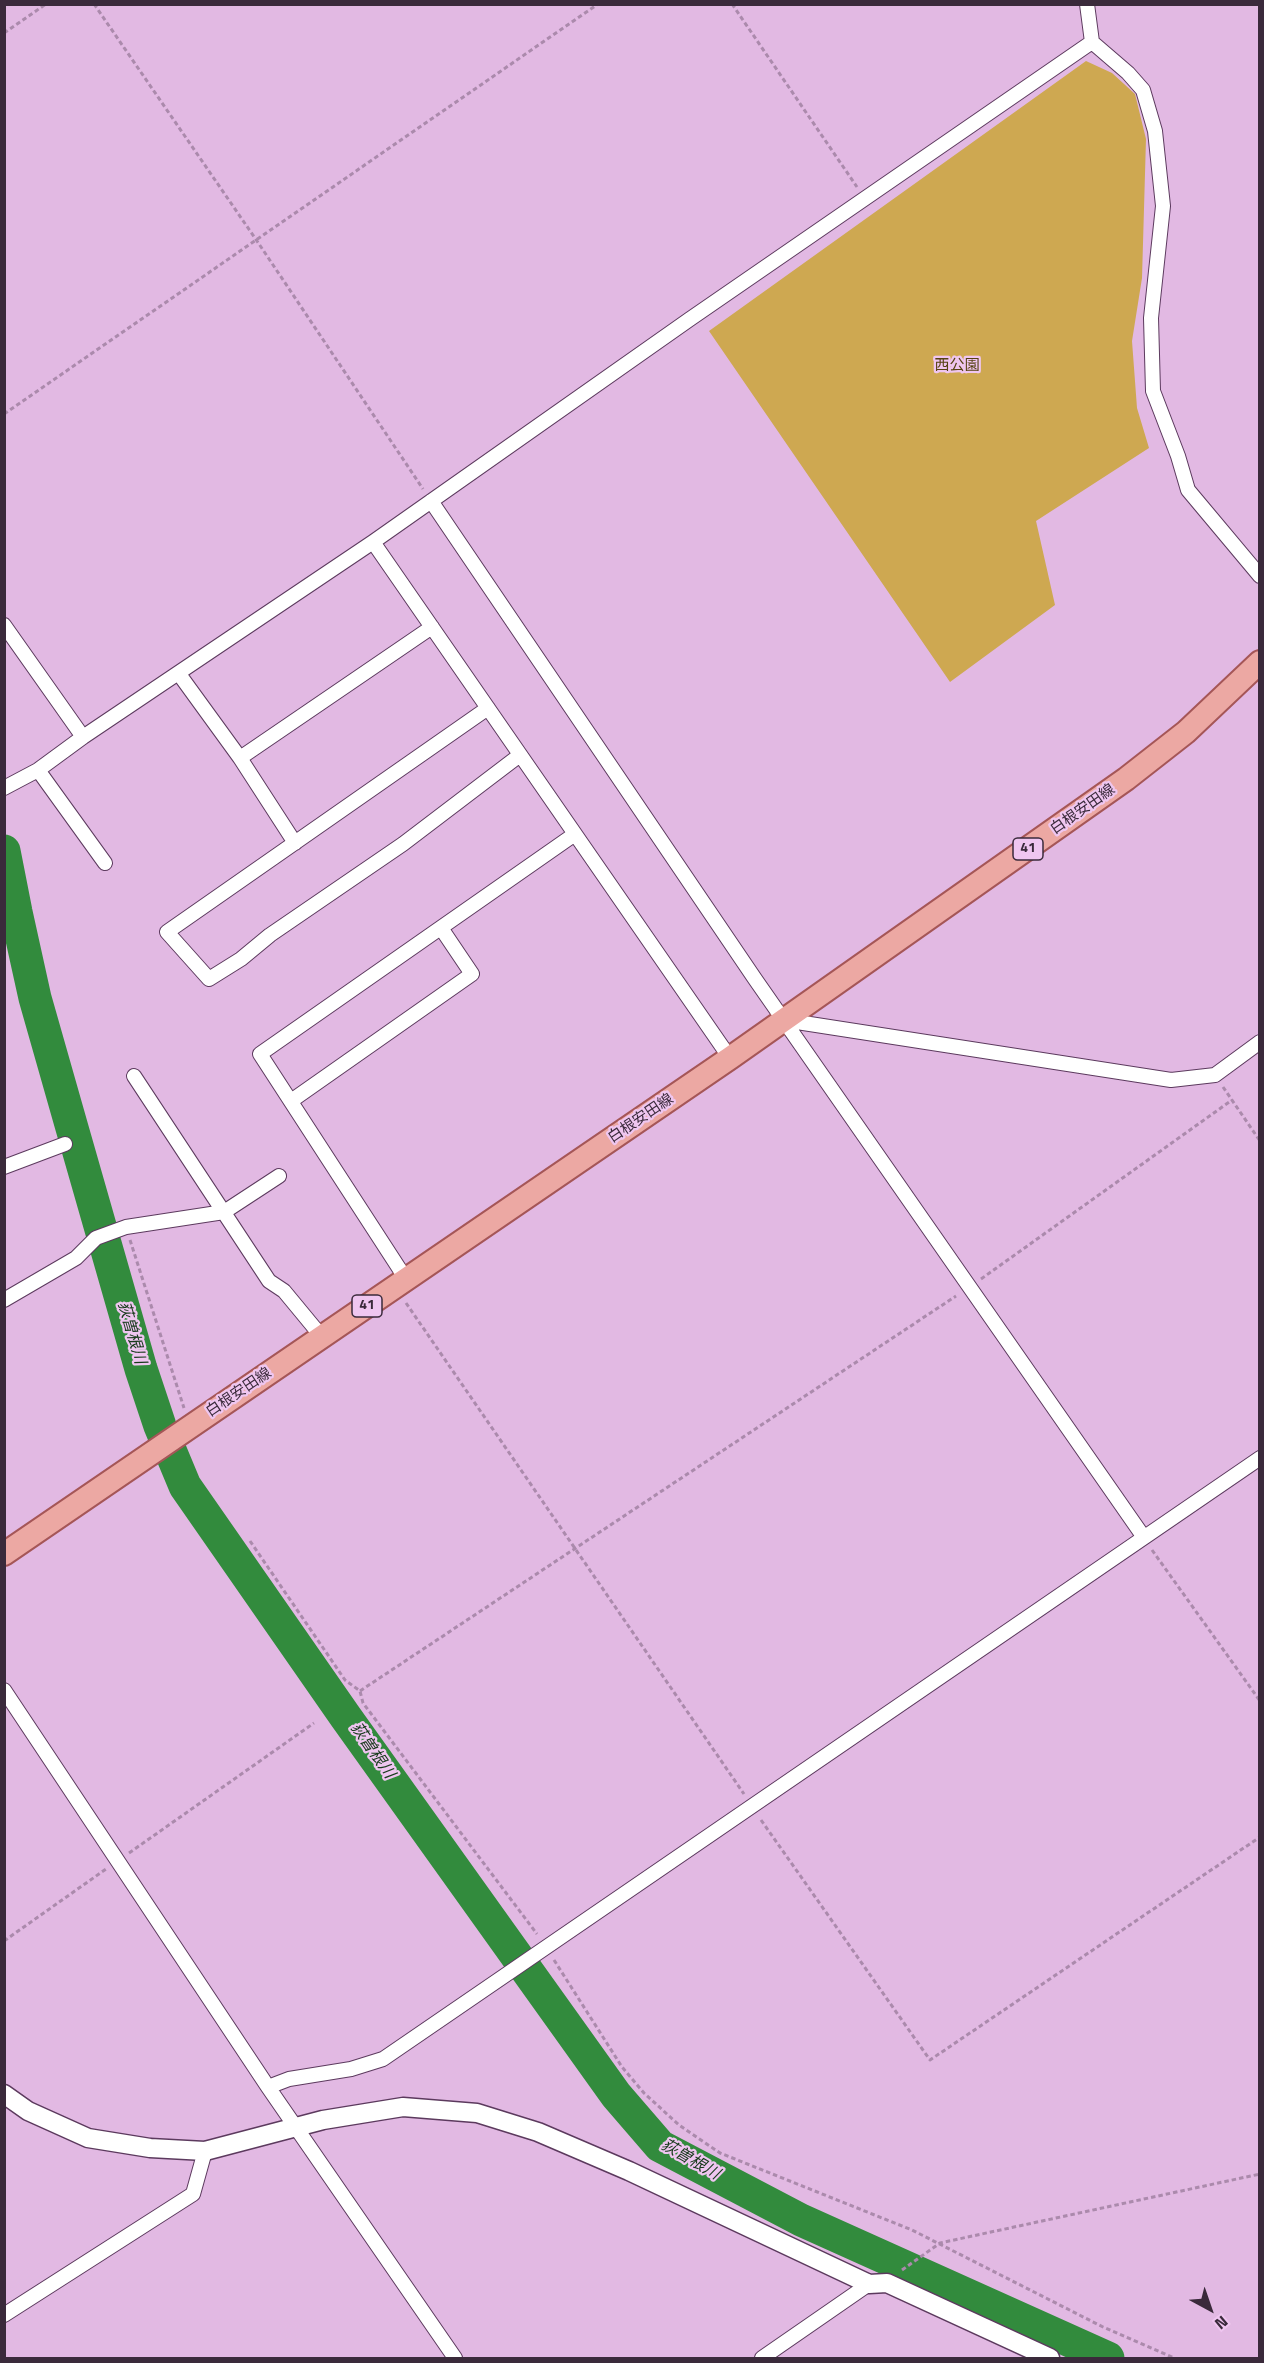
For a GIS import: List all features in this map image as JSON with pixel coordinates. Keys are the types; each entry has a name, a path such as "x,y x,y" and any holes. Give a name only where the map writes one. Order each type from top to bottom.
{"main road":[{"name":"白根安田線","path":"4,1554 730,1058 1126,779 1186,732 1260,662"}],"street":[{"path":"1087,4 1092,42 1128,73 1143,90 1155,131 1163,207 1151,318 1153,391 1178,456 1188,490 1260,576"},
{"path":"4,788 38,770 83,737 374,542 1092,42"},
{"path":"431,501 784,1020 1143,1536"},
{"path":"374,542 730,1058"},
{"path":"4,625 83,737"},
{"path":"240,758 432,627"},
{"path":"180,674 240,758 294,843"},
{"path":"488,708 167,932 209,979 241,959 270,935 403,844 520,755"},
{"path":"38,770 105,863"},
{"path":"400,1283 291,1101 260,1054 575,834"},
{"path":"291,1101 472,974 441,928"},
{"path":"784,1020 1171,1080 1215,1075 1260,1042"},
{"path":"134,1076 269,1281 284,1292 322,1337"},
{"path":"4,1167 64,1144"},
{"path":"4,1300 76,1258 96,1238 122,1228 224,1212 279,1176"},
{"path":"268,2087 289,2079 351,2069 383,2059 1260,1458"},
{"path":"4,1690 268,2087 455,2358"},
{"path":"4,2094 28,2111 88,2138 150,2148 205,2151 323,2120 403,2107 477,2113 538,2132 629,2171 869,2284 887,2283 1050,2358"},
{"path":"4,2315 193,2194 205,2151"},
{"path":"762,2358 869,2284"}],"path":[{"path":"4,33 46,4"},
{"path":"94,4 257,241 431,501"},
{"path":"4,414 598,4"},
{"path":"732,4 865,198"},
{"path":"360,1691 971,1286 1232,1100 1260,1141"},
{"path":"122,1228 190,1427"},
{"path":"400,1283 576,1549 930,2060 1260,1837"},
{"path":"1143,1536 1260,1701"},
{"path":"250,1541 345,1680 360,1691 363,1703 542,1950 622,2067 644,2092 679,2125 720,2153 940,2243 1103,2327 1174,2358"},
{"path":"4,1941 314,1723"},
{"path":"895,2276 940,2243 1260,2174"}],"green space":[{"name":"西公園","path":"1086,61 1112,73 1135,94 1146,139 1142,278 1132,341 1137,408 1149,448 1036,521 1055,605 950,682 709,331"}],"waterway":[{"name":"荻曽根川","path":"4,851 35,998 72,1128 141,1369 160,1426 185,1486 345,1716 616,2095 660,2146 801,2220 1108,2358"}]}
